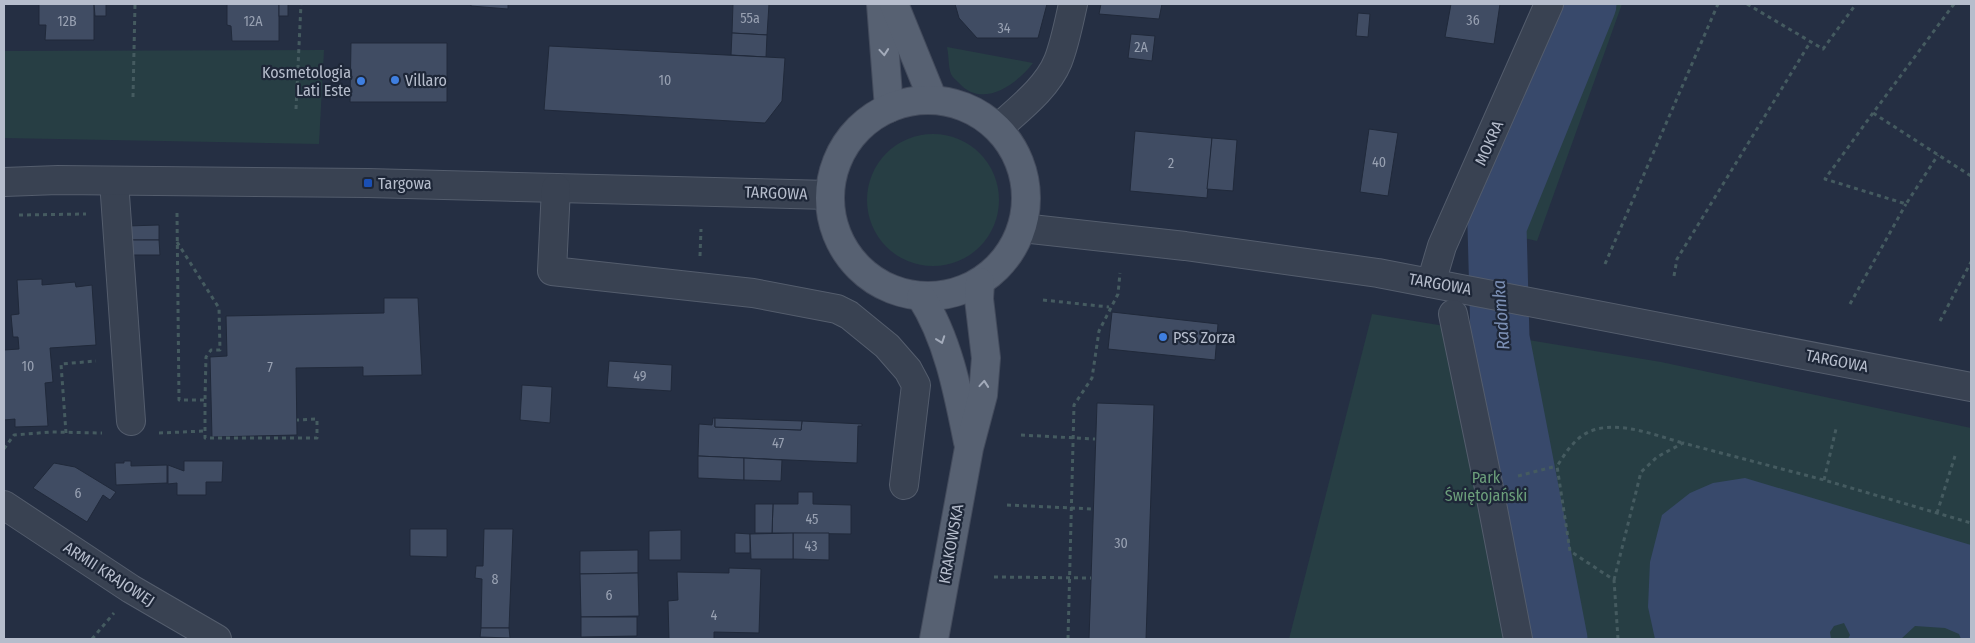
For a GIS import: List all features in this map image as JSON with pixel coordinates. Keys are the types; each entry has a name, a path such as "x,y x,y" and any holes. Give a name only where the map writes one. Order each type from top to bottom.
{"main road":[{"path":"881,4 888,108"},
{"path":"894,4 933,100"},
{"path":"933,100 958,104 982,115 998,128 1016,152 1025,176 1027,202 1022,228 1013,249 998,267 980,282 962,291 942,296 921,297 896,292 873,281 854,264 840,244 832,220 829,195 834,168 846,143 865,122 888,108 910,101 933,100"},
{"name":"KRAKOWSKA","path":"934,639 969,448 983,395 986,358 979,299 980,282"},
{"name":"KRAKOWSKA","path":"921,297 931,313 951,367 969,448"}],"street":[{"path":"998,128 1040,88 1051,74 1058,61 1073,4"},
{"name":"MOKRA","path":"1431,282 1442,246 1549,4"},
{"path":"114,181 131,421"},
{"name":"TARGOWA","path":"4,182 114,181 556,188 829,195"},
{"path":"556,188 552,271 753,293 837,309 849,315 886,346 908,370 916,385 904,485"},
{"name":"TARGOWA","path":"1022,228 1185,246 1378,273 1464,288 1971,387"},
{"path":"1453,314 1518,639"},
{"name":"ARMII KRAJOWEJ","path":"4,505 132,589 217,639"}],"path":[{"path":"133,97 135,4"},
{"path":"296,109 300,4"},
{"path":"1605,264 1718,4"},
{"path":"1747,4 1823,49 1856,4"},
{"path":"1906,204 1825,180 1954,4"},
{"path":"1674,276 1677,259 1811,41"},
{"path":"1873,113 1971,176"},
{"path":"1850,304 1906,204 1938,155"},
{"path":"177,213 179,400 206,400"},
{"path":"14,214 116,214"},
{"path":"176,241 219,308 220,350 211,350 206,357 205,438 317,438 317,419 297,420"},
{"path":"1940,322 1971,262"},
{"path":"1068,639 1074,405 1092,378 1099,331 1118,294 1120,273"},
{"path":"1043,300 1110,307"},
{"path":"66,432 61,364 98,361"},
{"path":"1513,478 1558,466 1574,442 1596,429 1624,427 1824,480 1971,523"},
{"path":"1824,480 1836,428"},
{"path":"1021,435 1096,438"},
{"path":"1618,639 1614,580 1641,472 1657,457 1683,443"},
{"path":"1937,513 1955,456"},
{"path":"1558,466 1570,551 1614,580"},
{"path":"1007,505 1093,509"},
{"path":"994,577 1091,578"}],"green space":[{"path":"1565,4 1622,4 1537,241 1474,226 1489,188 1491,174"},
{"path":"947,47 1033,63 1008,86 988,94 978,94 968,91 952,75 949,68"},
{"path":"324,50 319,144 4,138 4,51"},
{"path":"933,134 946,135 958,139 980,153 994,175 998,187 998,213 994,225 980,247 958,261 946,265 933,266 920,265 908,261 886,247 872,225 868,213 867,200 868,187 872,175 886,153 908,139 920,135"},
{"name":"Park Świętojański","path":"1372,314 1661,362 1971,428 1971,639 1289,639"}],"water":[{"path":"1745,478 1971,545 1971,639 1961,639 1959,634 1945,628 1915,626 1901,639 1848,639 1850,635 1844,623 1834,626 1830,632 1831,639 1655,639 1648,607 1650,562 1662,515 1690,493 1713,483"}],"building":[{"path":"39,4 94,4 94,40 45,40 46,25 39,25"},
{"path":"94,4 106,4 106,16 95,16"},
{"path":"227,4 279,4 279,41 232,41 231,26 227,25"},
{"path":"279,4 288,4 288,16 279,16"},
{"path":"471,4 508,4 508,9 471,6"},
{"path":"733,4 769,4 767,35 732,33"},
{"path":"955,4 1047,4 1038,38 977,38 959,18"},
{"path":"1101,4 1162,4 1159,19 1099,14"},
{"path":"1451,4 1500,4 1494,44 1445,37"},
{"path":"1358,13 1370,14 1368,37 1356,36"},
{"path":"732,33 767,35 766,57 731,55"},
{"path":"1131,34 1155,36 1152,61 1128,58"},
{"path":"351,43 447,43 447,102 350,102"},
{"path":"549,46 785,58 782,101 765,123 544,110"},
{"path":"1369,129 1398,133 1388,196 1360,192"},
{"path":"1135,131 1212,138 1207,198 1130,191"},
{"path":"1212,138 1237,140 1233,191 1207,189"},
{"path":"159,225 159,240 128,240 127,226"},
{"path":"128,240 159,240 160,255 128,255"},
{"path":"42,279 42,285 75,282 76,287 92,285 96,345 50,348 53,382 45,383 48,426 15,427 15,419 4,420 4,350 19,349 18,337 13,337 11,315 19,314 17,280"},
{"path":"384,298 418,298 422,375 363,376 363,367 296,368 297,435 212,437 210,357 227,356 226,316 384,313"},
{"name":"PSS Zorza","path":"1112,312 1218,324 1215,360 1108,349"},
{"path":"609,361 672,365 671,391 607,387"},
{"path":"522,385 552,387 550,423 520,420"},
{"path":"1097,403 1154,405 1146,639 1089,639"},
{"path":"713,418 715,418 715,427 801,430 802,421 862,424 862,426 858,426 857,463 698,456 699,424 712,425"},
{"path":"715,418 802,421 801,430 715,427"},
{"path":"698,456 744,458 744,480 698,478"},
{"path":"744,458 782,460 781,481 744,480"},
{"path":"124,461 131,461 131,466 167,465 167,483 116,485 115,463 124,463"},
{"path":"184,461 223,461 222,482 206,482 206,495 177,495 177,483 168,484 168,465 184,471"},
{"path":"54,463 75,467 116,492 110,500 103,495 87,522 33,488"},
{"path":"798,492 813,492 813,504 851,505 851,534 772,533 773,504 798,504"},
{"path":"755,504 773,504 772,533 755,533"},
{"path":"410,529 447,529 447,557 410,556"},
{"path":"484,529 513,529 509,628 481,628 482,579 475,578 476,566 483,566"},
{"path":"681,530 681,560 649,560 649,531"},
{"path":"735,533 750,534 750,553 735,553"},
{"path":"793,533 829,533 829,560 793,559"},
{"path":"793,533 793,559 751,559 750,534"},
{"path":"638,550 638,573 580,574 580,551"},
{"path":"729,568 761,569 759,633 714,632 714,639 669,639 668,601 678,600 677,572 729,573"},
{"path":"638,573 639,616 581,617 580,574"},
{"path":"581,617 637,617 637,636 581,637"},
{"path":"481,628 509,628 510,638 480,637"}],"waterway":[{"name":"Radomka","path":"1558,639 1500,338 1497,226 1587,4"}],"place":[{"name":"Villaro","path":"395,80"},
{"name":"Kosmetologia Lati Este","path":"361,81"},
{"name":"Targowa","path":"368,183"},
{"name":"PSS Zorza","path":"1163,337"}]}
